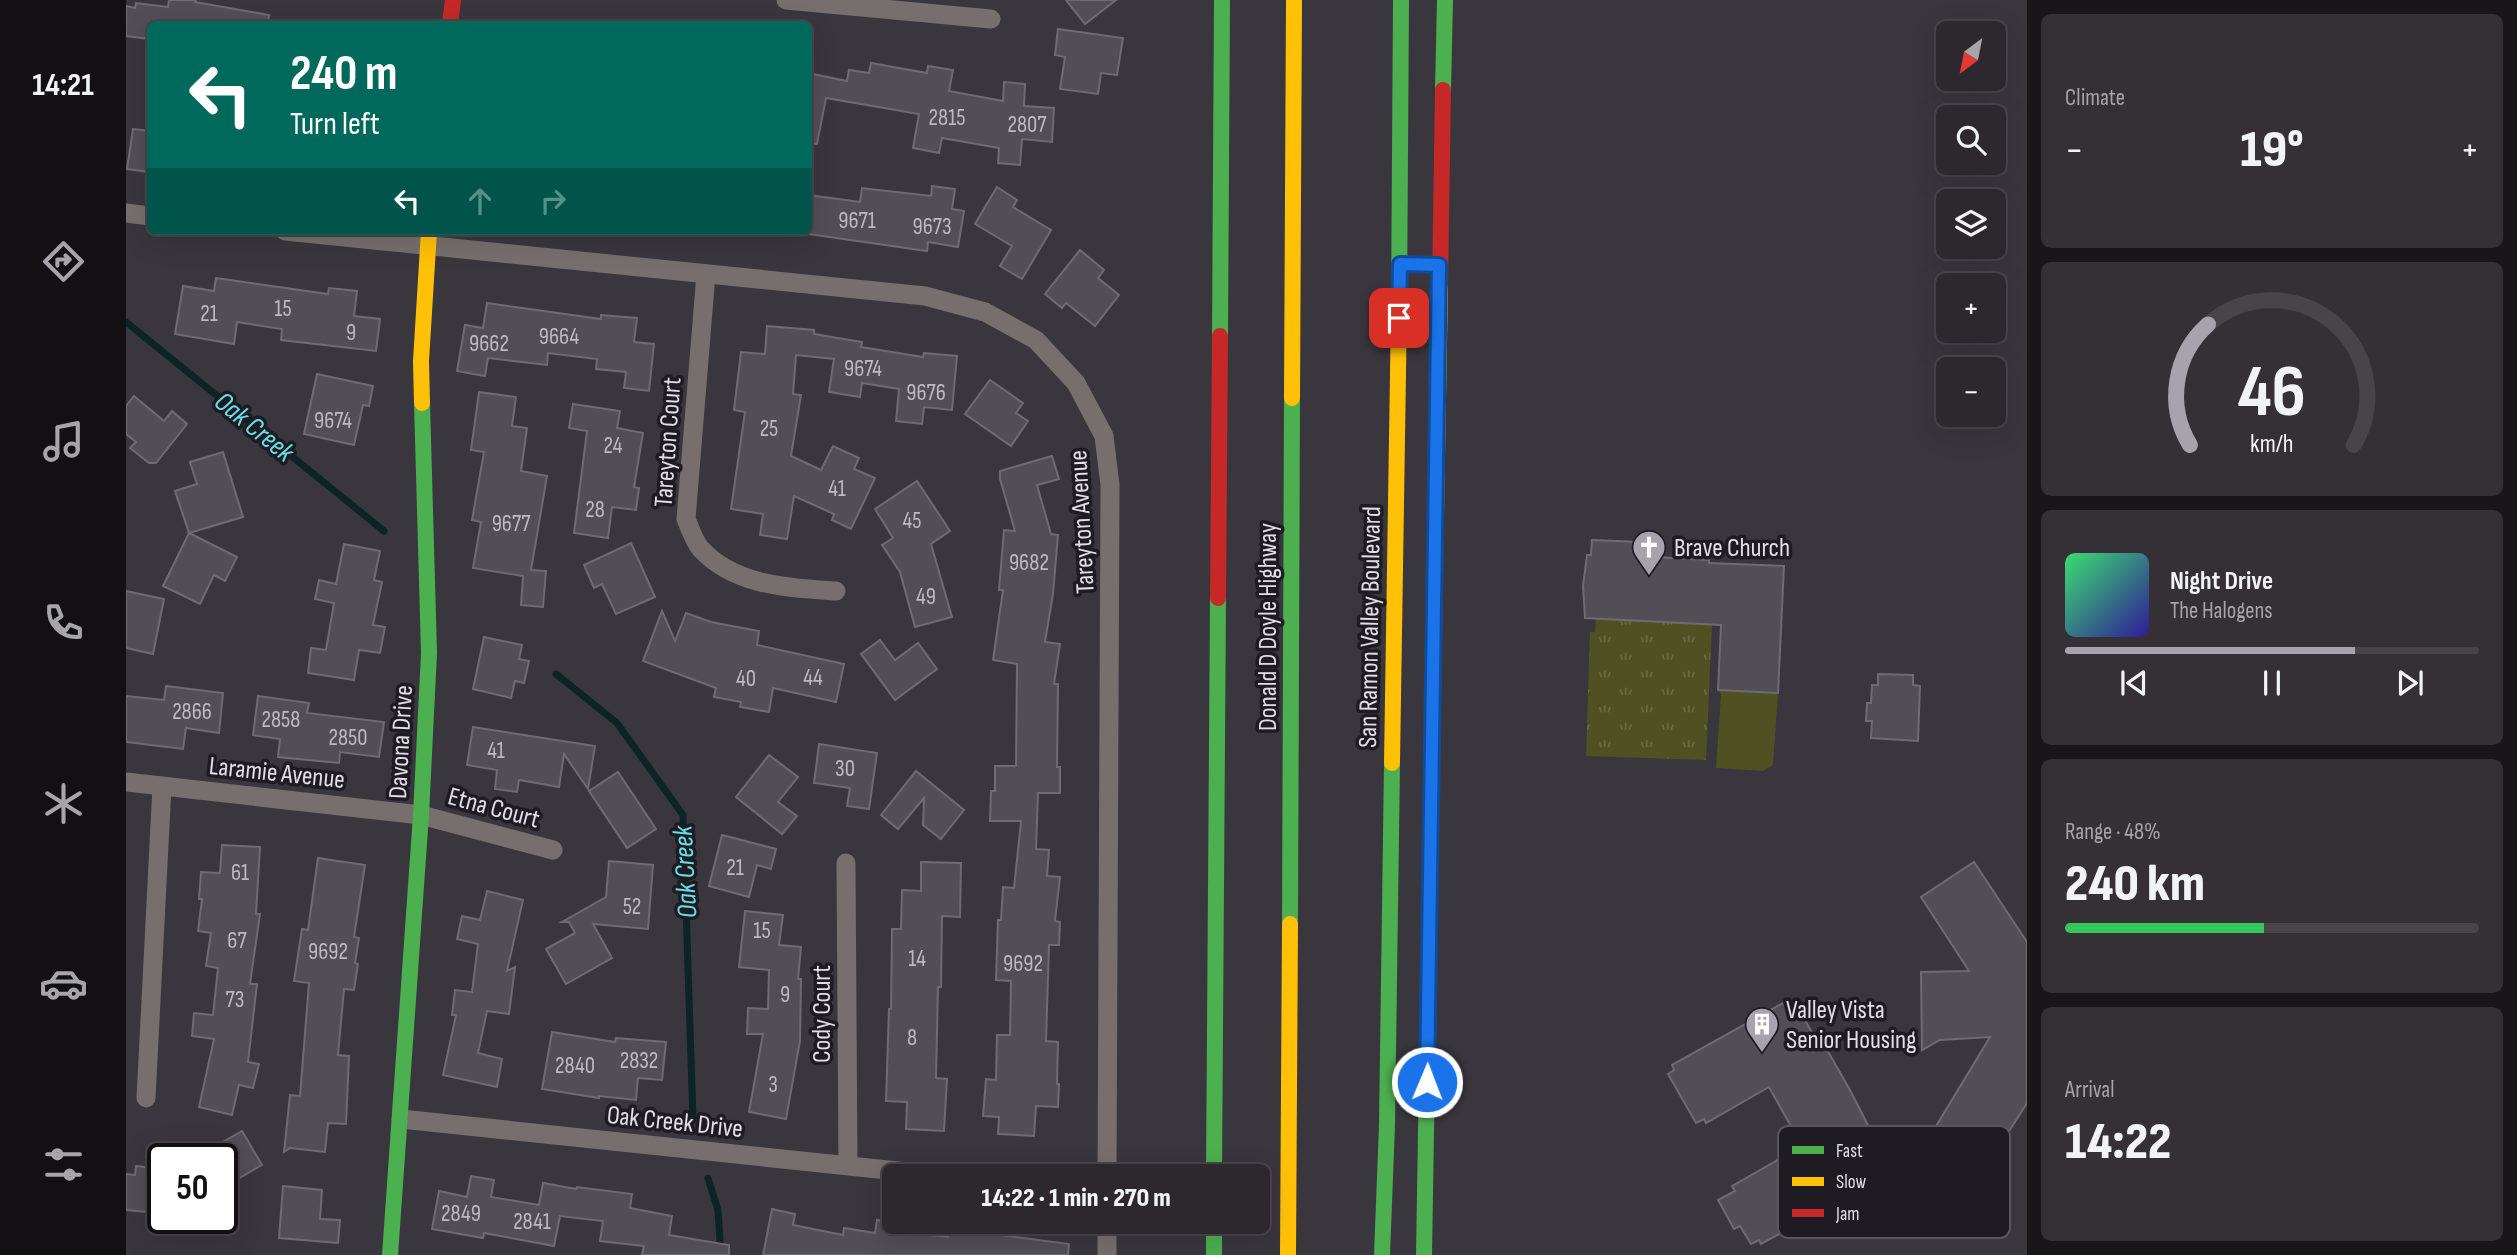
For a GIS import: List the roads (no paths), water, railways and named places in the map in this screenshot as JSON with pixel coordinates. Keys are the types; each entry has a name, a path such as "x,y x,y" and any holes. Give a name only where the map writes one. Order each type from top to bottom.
{"main road":[{"path":"450,21 453,0"},
{"name":"Donald D Doyle Highway","path":"1214,1164 1222,0"},
{"name":"Donald D Doyle Highway","path":"1288,1255 1294,0"},
{"name":"San Ramon Valley Boulevard","path":"1401,0 1420,264 1424,1255"},
{"name":"San Ramon Valley Boulevard","path":"1382,1255 1420,264 1445,0"},
{"name":"Davona Drive","path":"390,1255 421,815 429,653 421,360 428,239"},
{"path":"1214,1234 1214,1255"}],"street":[{"path":"786,0 992,19"},
{"path":"126,213 147,216"},
{"name":"Tareyton Avenue","path":"356,235 428,239 706,274 925,296 985,312 1036,340 1076,383 1104,436 1111,485 1107,1164"},
{"name":"Tareyton Court","path":"706,274 686,519 699,547 735,575 785,587 836,591"},
{"name":"Laramie Avenue","path":"126,782 421,815"},
{"path":"146,1098 162,786"},
{"name":"Etna Court","path":"421,815 554,850"},
{"name":"Cody Court","path":"846,863 848,1164"},
{"name":"Oak Creek Drive","path":"401,1119 882,1168"},
{"path":"1107,1234 1107,1255"}],"waterway":[{"name":"Oak Creek","path":"126,322 384,531"},
{"name":"Oak Creek","path":"556,674 617,723 683,815 693,1120"},
{"name":"Oak Creek","path":"708,1178 718,1210 721,1255"}],"place":[{"name":"Brave Church","path":"1649,577"},
{"name":"Valley Vista Senior Housing","path":"1762,1054"}]}
